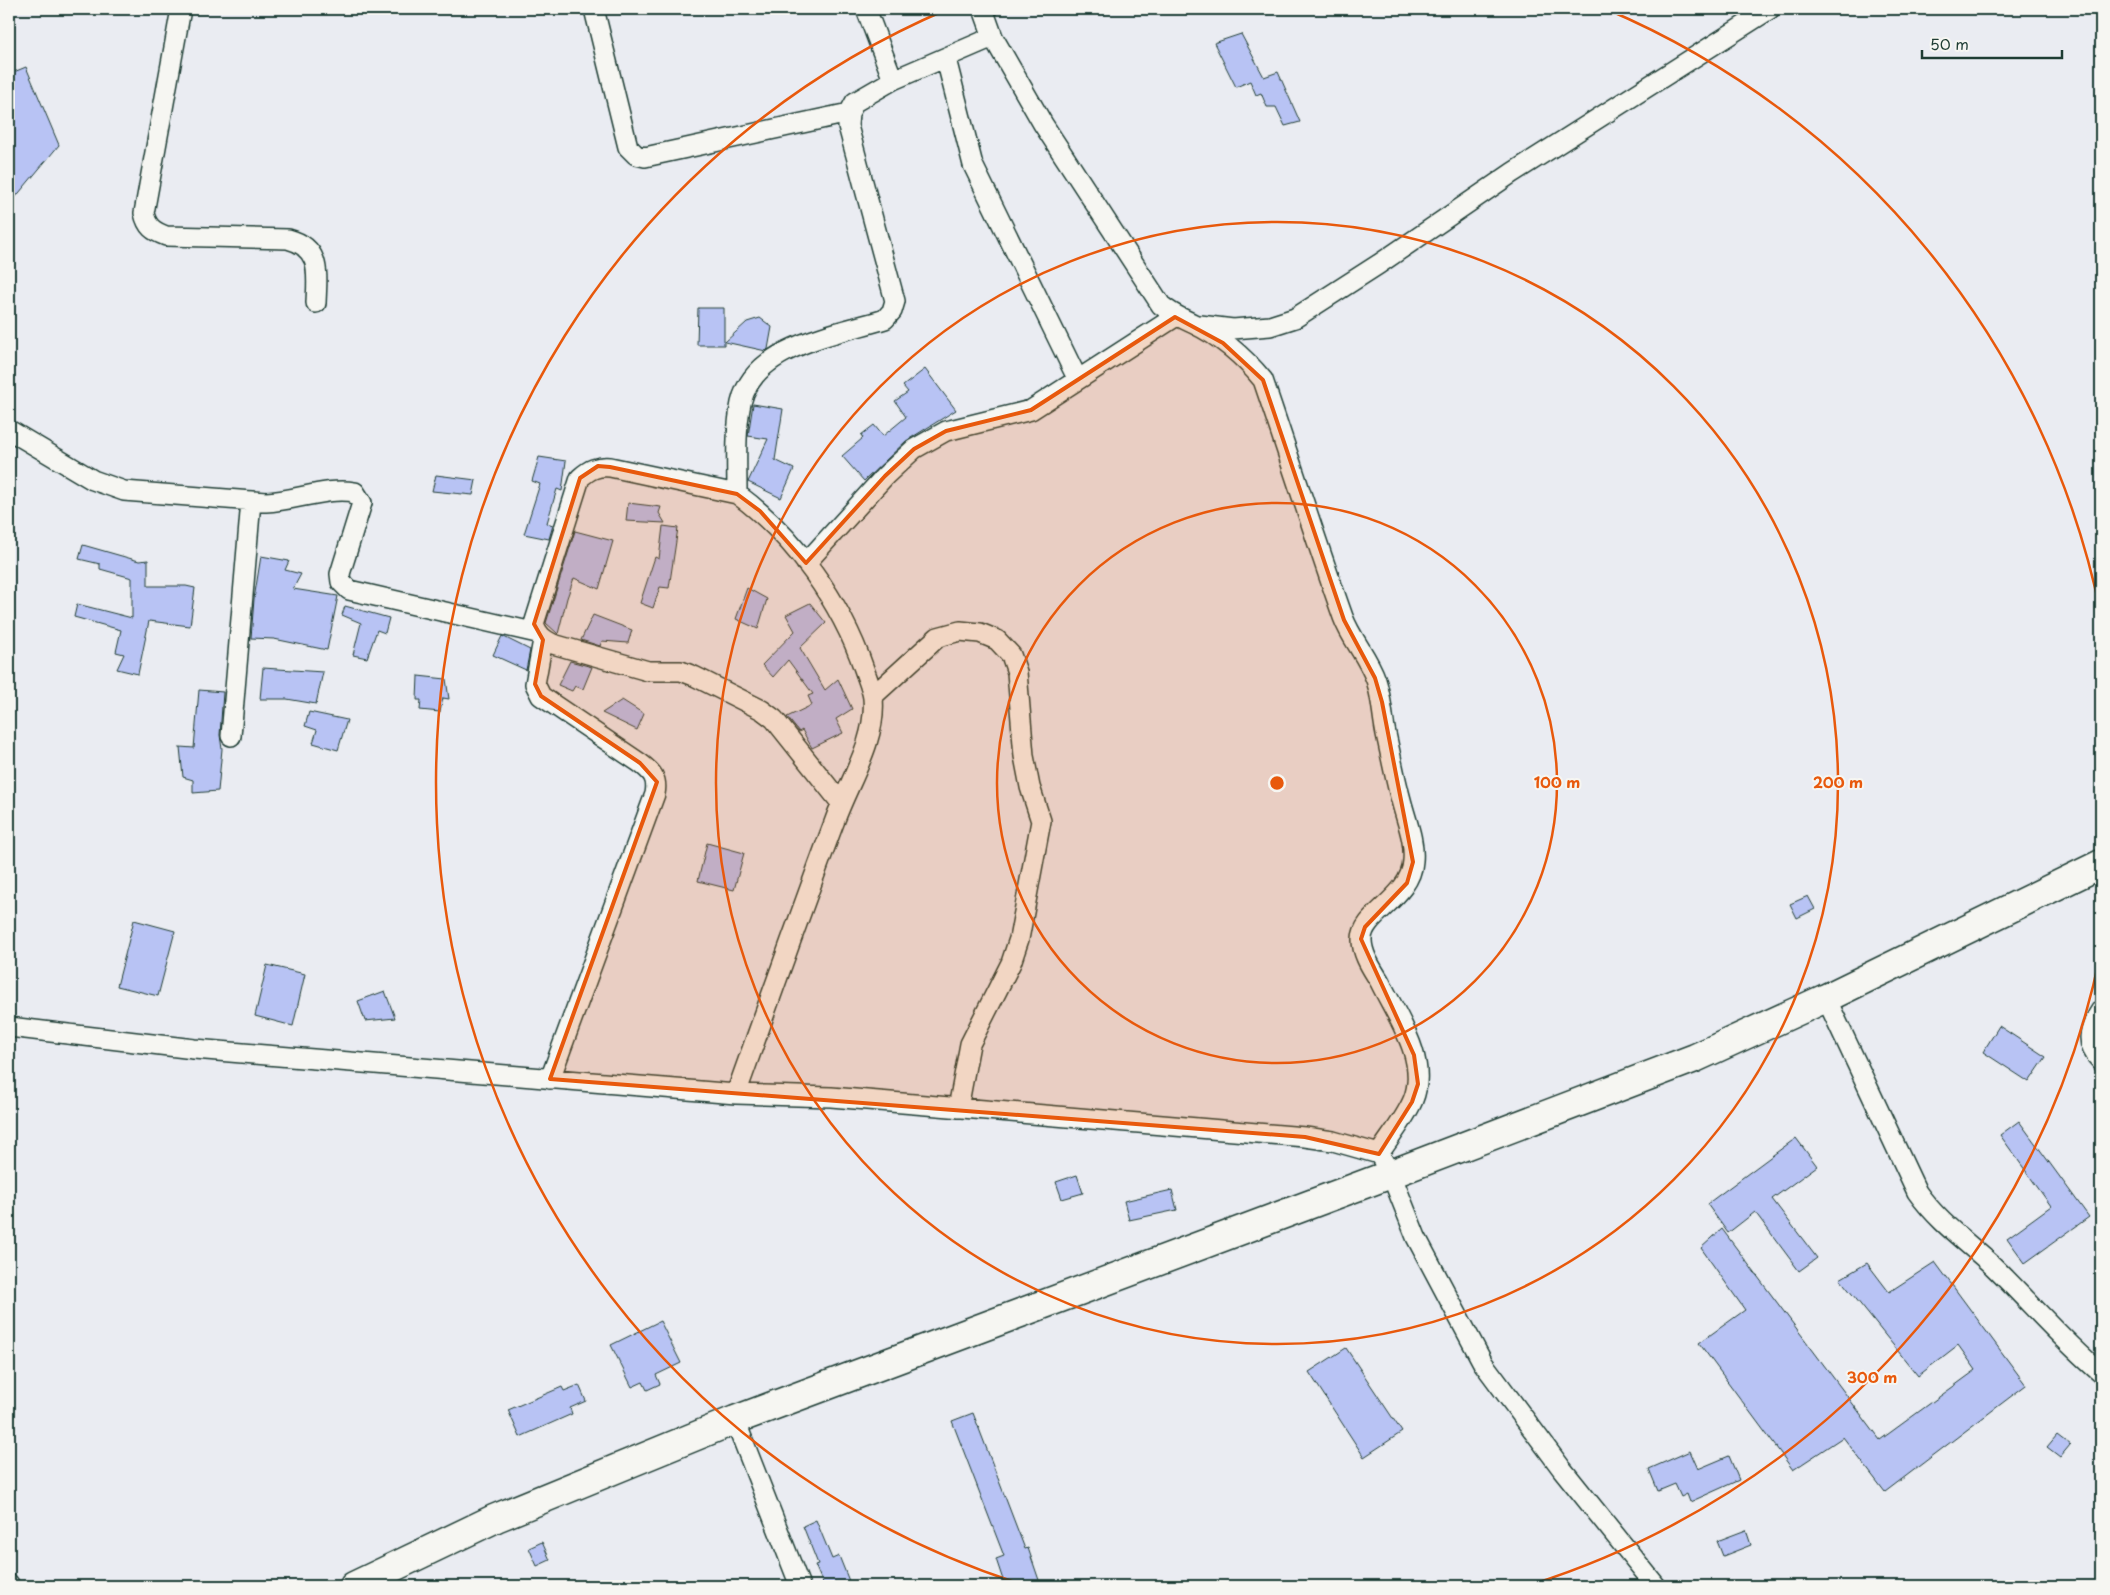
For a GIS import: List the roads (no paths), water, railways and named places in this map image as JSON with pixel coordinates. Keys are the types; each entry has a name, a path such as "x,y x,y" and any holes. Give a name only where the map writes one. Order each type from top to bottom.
{"street":[{"path":"181,9 144,213 146,222 154,232 166,236 288,239 299,242 311,252 317,266 316,303"},
{"path":"594,9 628,147 636,155 645,157 849,113"},
{"path":"866,9 893,80"},
{"path":"983,9 993,37 1044,124 1161,305 1175,317 1194,324 1233,329 1270,326 1295,318 1379,264 1512,173 1770,9"},
{"path":"737,494 737,438 741,401 751,381 766,364 785,350 885,319 892,311 895,301 848,126 849,113 855,102 893,80 946,59 993,37"},
{"path":"946,59 974,165 1077,378"},
{"path":"806,563 885,476 914,449 946,431 1031,410 1077,378 1175,317"},
{"path":"1194,324 1249,362 1263,380 1344,620 1375,678 1382,702 1384,726 1412,838 1413,862 1406,883 1392,901 1378,911 1365,927 1361,939 1365,954 1408,1040 1417,1069 1418,1084 1385,1164"},
{"path":"9,430 93,480 124,491 282,502 343,490 355,492 362,503 340,574 342,582 349,590 540,636 648,672 681,671 694,676 762,710 774,719 841,803"},
{"path":"550,1078 655,794 657,782 652,772 640,762 541,696 535,684 540,636 534,624 580,478 598,466 610,466 737,494 760,511 806,563 857,649 873,696 874,718 869,738 841,803 736,1094"},
{"path":"231,736 251,501"},
{"path":"873,696 938,637 960,631 980,632 996,640 1011,655 1017,672 1024,756 1030,787 1041,821 1019,939 1011,963 970,1044 958,1108"},
{"path":"354,1586 496,1518 735,1420 1385,1164 1694,1058 1826,998 2101,864"},
{"path":"1826,998 1917,1192 1932,1213 1992,1266 2074,1350 2101,1373"},
{"path":"2101,1010 2091,1025 2090,1041 2101,1061"},
{"path":"9,1027 194,1049 736,1094 831,1098 958,1108 1305,1137 1333,1141 1385,1164 1416,1237 1483,1363 1562,1469 1656,1586"},
{"path":"735,1420 800,1586"}]}
